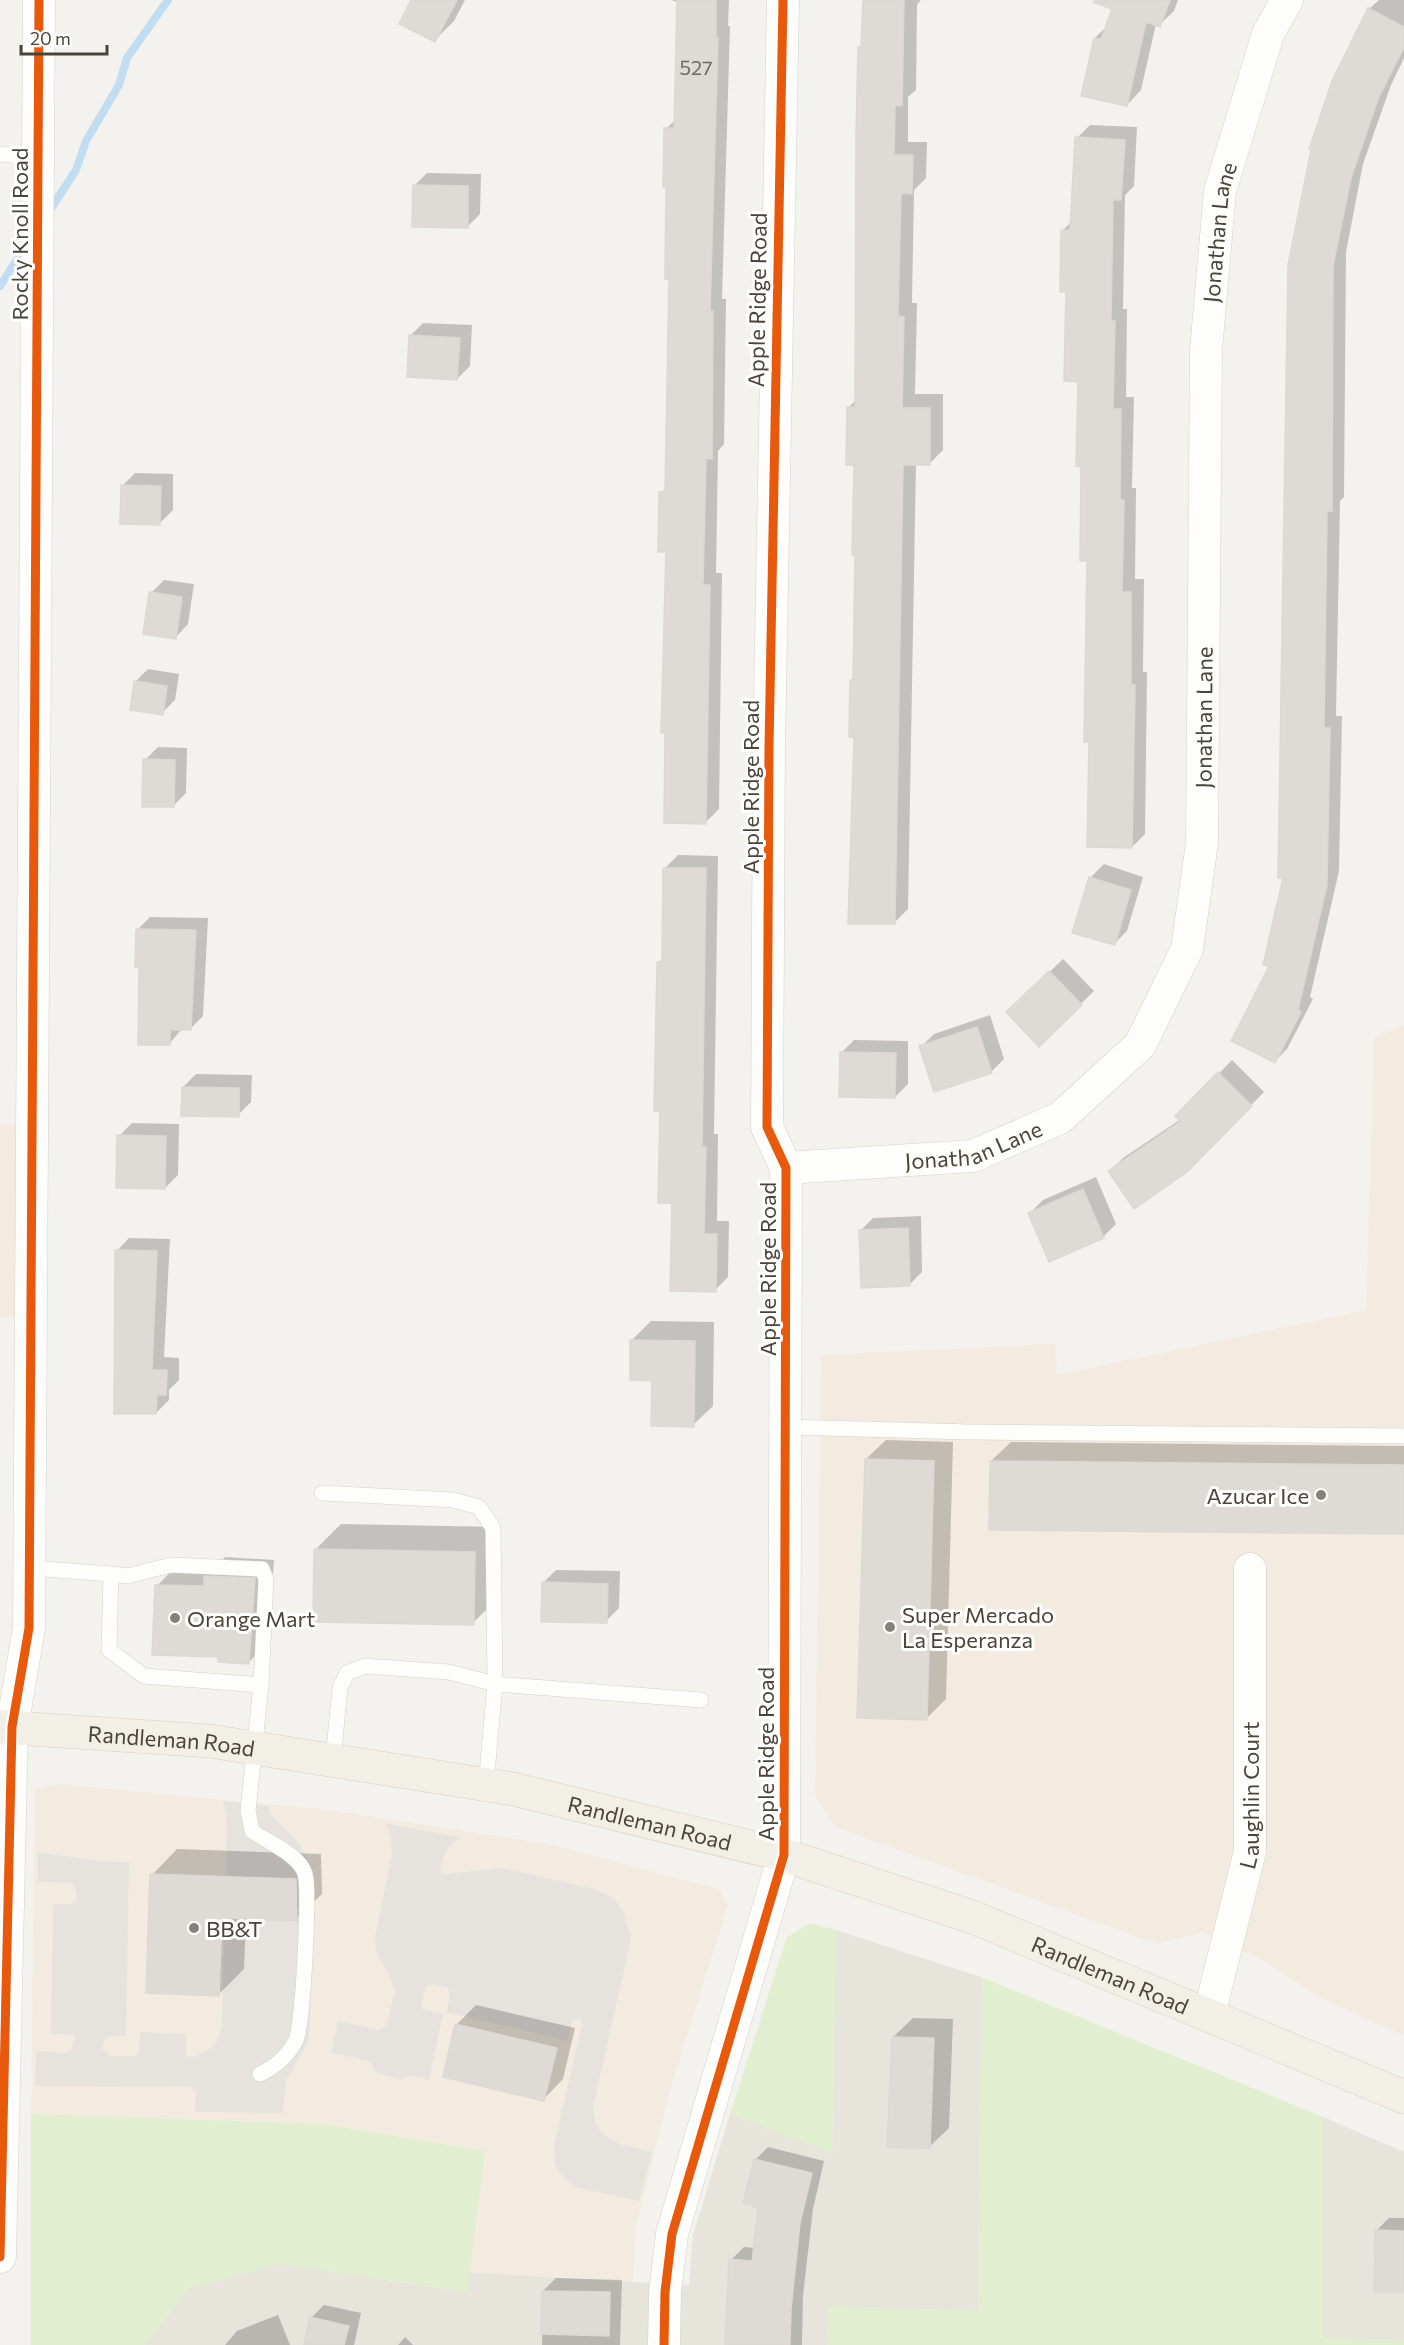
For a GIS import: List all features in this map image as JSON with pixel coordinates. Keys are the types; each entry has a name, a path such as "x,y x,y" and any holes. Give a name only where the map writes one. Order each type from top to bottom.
{"main road":[{"name":"Randleman Road","path":"6,1727 210,1741 486,1785 642,1819 784,1855 975,1918 1404,2097"}],"street":[{"name":"Rocky Knoll Road","path":"0,2258 6,1727 29,1628 39,0"},
{"name":"Apple Ridge Road","path":"664,2345 665,2292 672,2234 784,1855 786,1168 768,1127 770,735 783,0"},
{"name":"Jonathan Lane","path":"786,1168 974,1156 1060,1118 1140,1045 1187,949 1202,843 1206,350 1220,191 1268,34 1287,0"},
{"name":"Laughlin Court","path":"1209,2015 1250,1851 1250,1569"}],"lane":[{"path":"0,154 39,158"},
{"path":"786,1427 970,1432 1404,1436"},
{"path":"322,1493 453,1500 479,1507 493,1528 495,1684 486,1785"},
{"path":"29,1568 111,1575 127,1575 171,1566 262,1569 266,1579 261,1685 248,1811 252,1832 295,1859 305,1873 306,1894 302,2019 296,2040 276,2066 260,2074"},
{"path":"111,1575 109,1650 119,1659 144,1676 261,1685"},
{"path":"333,1760 340,1688 347,1673 364,1666 449,1672 495,1684 700,1700"}],"shaded area":[{"path":"1404,1024 1404,2036 1322,1999 1259,1958 1202,1932 1157,1944 835,1827 815,1796 821,1355 1055,1344 1057,1375 1366,1310 1374,1038"},
{"path":"0,1124 18,1125 18,1317 0,1317"},
{"path":"58,1784 329,1810 548,1844 719,1889 728,1905 669,2093 636,2228 633,2281 467,2272 485,2151 323,2124 31,2114 35,1789"},
{"path":"223,1801 269,1806 270,1814 299,1843 310,1865 314,1888 309,2040 286,2081 283,2113 195,2112 196,2091 191,2087 35,2086 36,2051 66,2053 72,2049 75,2035 51,2034 53,1904 72,1904 76,1900 76,1891 72,1883 38,1882 38,1852 97,1861 129,1862 126,2036 108,2036 103,2042 103,2050 111,2056 135,2056 139,2053 140,2032 186,2034 186,2055 192,2058 211,2048 219,2038 222,2024 227,1818"},
{"path":"386,1824 461,1837 447,1849 440,1868 443,1874 503,1868 598,1890 614,1899 624,1912 631,1939 593,2108 595,2122 602,2133 620,2144 652,2152 639,2201 575,2187 563,2177 555,2165 554,2146 582,2024 580,2019 573,2020 567,2041 447,2012 450,1995 448,1988 433,1984 426,1987 421,2005 424,2010 443,2014 429,2080 411,2075 403,2080 376,2073 370,2061 331,2053 338,2021 379,2030 387,2025 394,1993 392,1981 376,1951 375,1937 392,1854 391,1837"},
{"path":"836,1930 981,1977 978,2311 828,2306 827,2345 144,2345 189,2288 280,2264 466,2292 467,2272 689,2285 693,2235 730,2114 832,2153"},
{"path":"1323,2117 1404,2152 1404,2340 1323,2338"}],"green space":[{"path":"810,1923 836,1930 832,2154 730,2114 787,1937"},
{"path":"981,1977 1323,2117 1323,2338 1404,2340 1404,2345 827,2345 828,2306 978,2311"},
{"path":"31,2114 323,2124 485,2151 467,2292 280,2264 189,2288 144,2345 31,2345"}],"building":[{"path":"411,0 457,0 435,42 399,24"},
{"path":"677,0 716,0 716,38 718,38 710,311 713,311 712,459 706,459 703,585 710,585 706,824 664,823 665,733 661,733 666,552 658,552 659,492 665,492 669,279 665,279 666,187 663,187 664,128 674,128"},
{"path":"863,0 904,0 902,106 895,105 894,155 913,155 912,194 901,193 898,316 904,317 902,408 930,408 930,465 903,465 895,924 848,924 854,738 849,737 850,680 853,680 855,555 852,555 854,465 846,465 847,407 855,407 856,134 858,47 861,47"},
{"path":"1094,0 1170,0 1160,27 1146,22 1127,106 1081,96 1094,38 1101,39 1112,9 1093,2"},
{"path":"1368,8 1404,27 1404,47 1378,99 1351,178 1333,266 1332,511 1327,511 1324,728 1330,728 1327,885 1298,1010 1301,1012 1275,1063 1231,1041 1269,966 1263,965 1283,878 1278,878 1288,265 1311,150 1309,149 1332,81"},
{"path":"1075,137 1125,140 1121,200 1113,200 1111,321 1115,321 1113,409 1121,409 1120,500 1124,500 1122,592 1131,592 1131,685 1135,685 1132,848 1087,847 1089,742 1084,742 1087,561 1080,561 1081,467 1076,466 1078,382 1064,381 1066,292 1060,292 1061,230 1070,230"},
{"path":"413,185 468,186 468,228 412,227"},
{"path":"409,335 460,338 457,380 407,377"},
{"path":"121,485 161,486 160,525 120,524"},
{"path":"149,592 182,597 176,639 143,634"},
{"path":"134,681 167,686 163,715 130,710"},
{"path":"143,759 175,760 174,807 142,807"},
{"path":"663,868 706,868 702,1147 706,1147 704,1234 717,1234 716,1292 670,1291 672,1203 658,1203 660,1111 654,1111 657,962 662,962"},
{"path":"1089,877 1131,890 1115,945 1072,933"},
{"path":"136,929 196,930 191,1030 170,1030 170,1045 138,1045 139,967 135,967"},
{"path":"1049,971 1082,1005 1039,1047 1006,1012"},
{"path":"977,1027 992,1073 934,1092 919,1046"},
{"path":"840,1052 896,1053 895,1098 839,1097"},
{"path":"1218,1072 1252,1106 1187,1172 1134,1209 1108,1171 1181,1121 1175,1116"},
{"path":"182,1087 239,1088 239,1117 181,1116"},
{"path":"117,1135 166,1136 165,1189 116,1188"},
{"path":"1083,1189 1104,1238 1049,1262 1028,1213"},
{"path":"908,1228 910,1286 861,1288 859,1230"},
{"path":"115,1250 157,1251 152,1370 167,1370 166,1395 157,1395 156,1414 114,1414"},
{"path":"630,1340 695,1341 694,1427 651,1426 652,1381 630,1380"},
{"path":"865,1459 934,1461 927,1720 857,1718"},
{"path":"990,1461 1404,1465 1404,1534 989,1530"},
{"path":"314,1549 475,1552 474,1625 313,1622"},
{"path":"204,1576 255,1578 249,1664 218,1662 218,1657 152,1655 155,1585 204,1586"},
{"path":"542,1582 608,1584 607,1623 541,1622"},
{"path":"150,1874 296,1879 297,1921 222,1918 219,1996 146,1993"},
{"path":"455,2024 557,2048 544,2101 443,2077"},
{"path":"892,2037 934,2038 930,2149 887,2147"},
{"path":"754,2159 812,2173 800,2223 791,2309 790,2345 725,2345 729,2259 752,2261 758,2207 743,2203"},
{"path":"1375,2230 1404,2231 1404,2292 1374,2292"},
{"path":"542,2291 610,2292 609,2336 541,2334"},
{"path":"310,2317 349,2326 344,2345 304,2345"}],"waterway":[{"path":"48,213 76,170 86,141 119,85 127,58 168,0"},
{"path":"0,286 27,244"}],"cycle path":[{"path":"0,2257 12,1727 29,1628 39,0"},
{"path":"664,2345 665,2292 672,2234 784,1855 786,1168 767,1127 769,747 783,0"}],"place":[{"name":"Azucar Ice","path":"1321,1495"},
{"name":"Orange Mart","path":"175,1618"},
{"name":"Super Mercado La Esperanza","path":"890,1627"},
{"name":"BB&T","path":"194,1928"}]}
